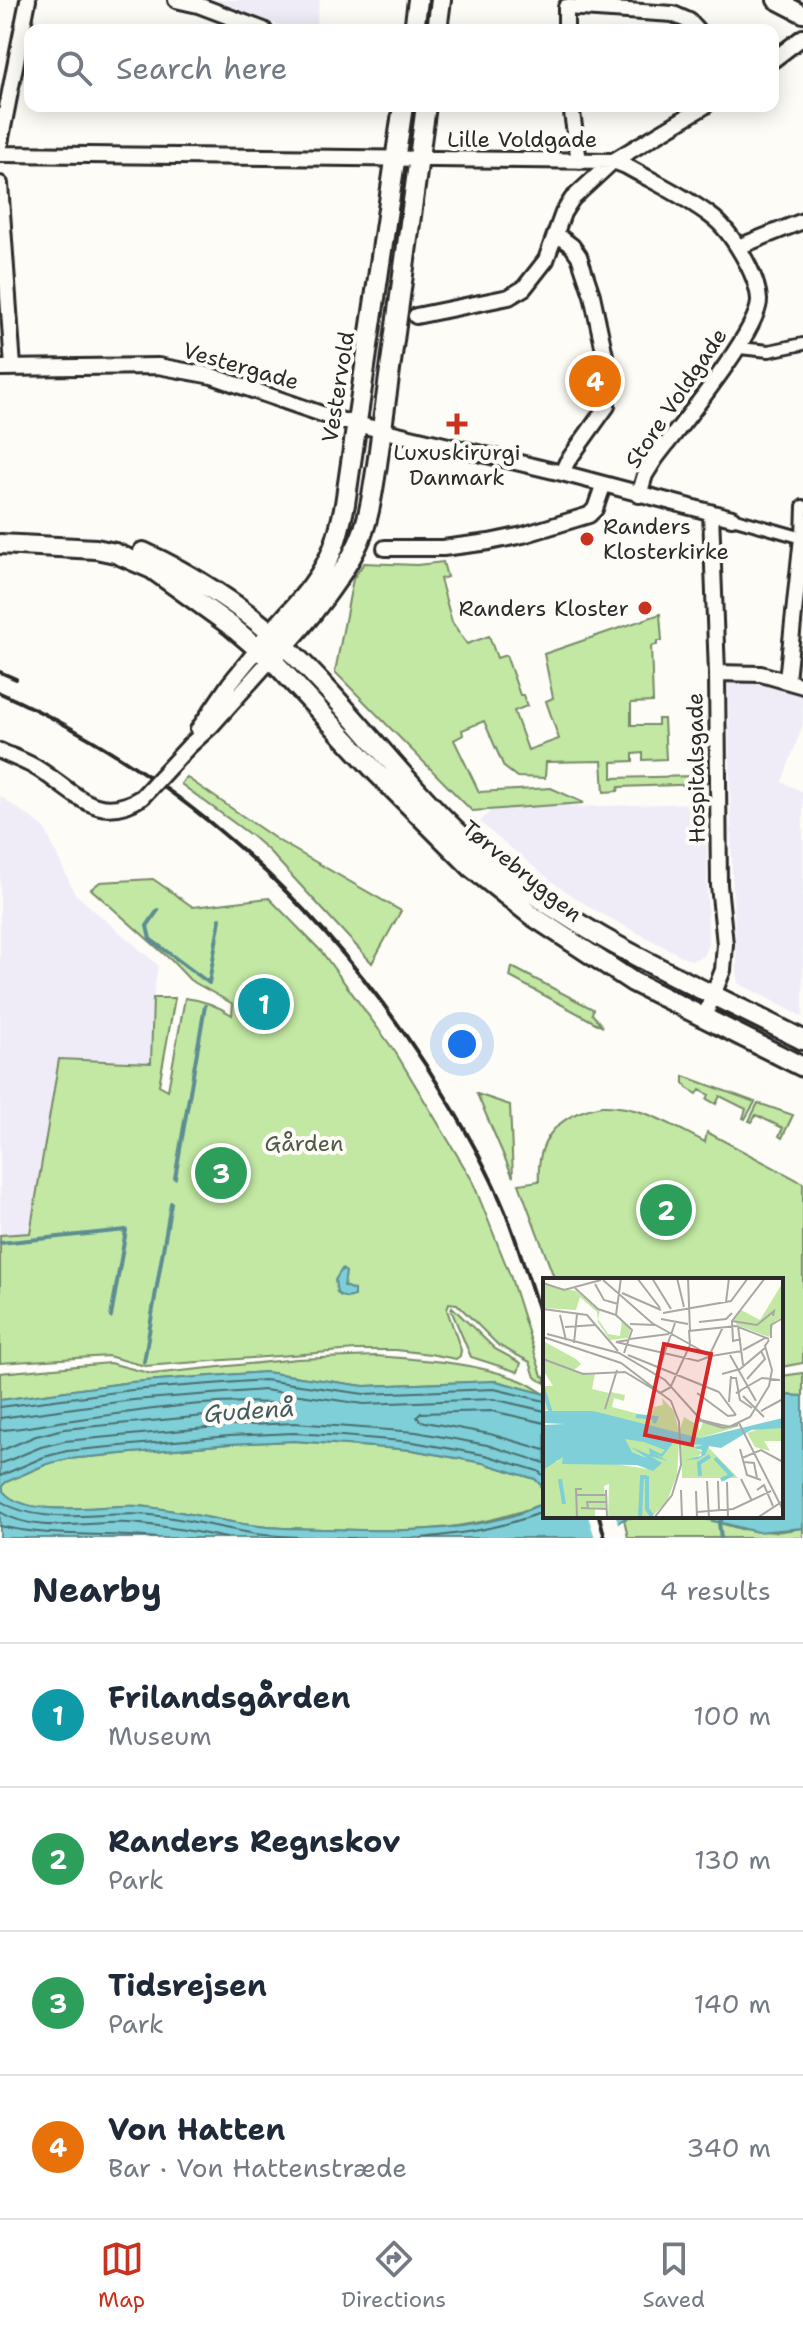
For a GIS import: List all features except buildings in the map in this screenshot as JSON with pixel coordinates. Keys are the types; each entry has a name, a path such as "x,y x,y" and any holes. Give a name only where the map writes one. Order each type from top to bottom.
{"main road":[{"path":"415,24 418,0"},
{"path":"438,24 441,0"},
{"name":"Vestervold","path":"278,639 334,548 345,504 402,112"},
{"name":"Vestervold","path":"264,655 347,565 362,535 381,431 425,112"},
{"name":"Tørvebryggen","path":"0,532 78,535 118,542 184,573 254,619 278,639 485,857 603,937 803,1040"},
{"name":"Tørvebryggen","path":"0,544 96,549 135,560 174,583 231,626 291,678 378,774 472,868 531,915 633,982 803,1067"}],"street":[{"path":"0,143 28,0"},
{"path":"176,0 248,24"},
{"path":"783,2 803,7"},
{"path":"783,2 803,14"},
{"path":"566,24 566,7 673,14 692,24"},
{"path":"779,55 803,37"},
{"path":"572,112 579,161"},
{"name":"Lille Voldgade","path":"0,154 613,161 695,112"},
{"path":"416,316 509,297 524,288 546,260 563,213 572,199 613,161"},
{"name":"Store Voldgade","path":"603,486 639,495 645,475 655,459 739,348 759,302 752,272 738,247 714,217 613,161"},
{"path":"0,184 6,368"},
{"path":"738,247 803,221"},
{"path":"556,234 579,256 606,360 607,406 562,473"},
{"path":"739,348 769,351 803,344"},
{"name":"Vestergade","path":"6,368 158,366 212,376 335,419 562,473 603,486"},
{"path":"385,548 443,548 523,535 589,515 595,509 603,486"},
{"path":"639,495 802,537"},
{"path":"787,680 803,506"},
{"name":"Hospitalsgade","path":"704,1018 723,970 725,944 719,885 717,673 711,513"},
{"path":"0,751 37,768 91,806 104,809 131,804 142,797 189,746 245,663 264,655"},
{"path":"717,673 761,674 803,686"}],"shaded area":[{"path":"215,0 320,0 316,24 276,24 259,17 253,18"},
{"path":"728,682 756,683 803,695 803,724 782,782 803,792 803,1017 738,983 732,875"},
{"path":"511,788 574,807 699,803 706,810 708,945 704,956 687,959 591,908 555,884 497,837 480,822"},
{"path":"0,796 44,827 75,894 158,965 153,998 151,1063 59,1059 30,1233 0,1235"}],"green space":[{"path":"443,562 447,577 440,579 452,622 467,644 489,636 497,658 506,655 527,706 514,711 528,750 559,739 546,701 553,698 544,654 660,614 662,641 651,646 653,702 631,703 631,725 658,725 658,719 664,719 666,759 643,760 643,753 633,754 633,761 612,762 612,778 694,776 693,718 704,717 706,784 619,787 618,791 604,792 602,761 546,762 545,778 517,777 504,767 484,721 462,730 463,735 454,740 479,792 551,788 584,803 472,811 335,672 353,579 364,563 417,565"},
{"path":"186,777 279,841 401,911 372,963 269,851 181,784"},
{"name":"Gården","path":"153,879 193,907 269,898 321,951 396,1053 472,1180 510,1275 543,1382 535,1377 530,1362 498,1345 457,1304 449,1303 447,1310 461,1350 456,1359 396,1350 356,1350 145,1366 108,1356 0,1363 0,1235 30,1233 59,1059 151,1063 153,998 175,998 159,1085 168,1090 185,998 210,1004 232,1015 233,1004 190,980 91,889 100,882"},
{"path":"512,967 593,1009 592,1014 603,1027 510,977"},
{"path":"684,1076 755,1102 745,1119 746,1109 720,1096 716,1104 700,1090 697,1094 687,1088"},
{"path":"477,1094 510,1105 513,1177"},
{"path":"758,1103 793,1115 782,1138 779,1136 783,1128 756,1115 752,1122 749,1121"},
{"path":"602,1106 643,1112 705,1142 707,1132 803,1183 803,1363 783,1367 783,1278 554,1278 519,1184 539,1181 539,1165 546,1140 562,1122"},
{"path":"452,1307 495,1349 521,1363 518,1372 471,1357"},
{"path":"376,1356 447,1363 500,1373 521,1380 543,1393 496,1381 364,1386 265,1372 131,1382 0,1400 0,1373 110,1363 152,1374 297,1359"},
{"path":"803,1373 803,1396 783,1395 783,1376"},
{"path":"294,1441 412,1450 483,1463 535,1479 541,1485 543,1502 488,1521 436,1528 382,1530 267,1527 138,1506 47,1508 14,1500 3,1491 6,1482 47,1464 68,1459"},
{"path":"702,1518 741,1529 775,1532 803,1528 803,1538 628,1538 624,1519"}],"water":[{"path":"342,1269 346,1272 344,1286 354,1290 354,1296 345,1297 337,1293 335,1280"},
{"name":"Gudenå","path":"265,1372 364,1386 496,1381 543,1393 543,1492 535,1479 483,1463 412,1450 294,1441 68,1459 47,1464 6,1482 3,1491 14,1500 47,1508 138,1506 284,1528 395,1530 463,1526 508,1517 543,1502 543,1518 628,1518 594,1538 0,1538 0,1400 131,1382"},
{"path":"783,1395 803,1396 803,1528 757,1532 703,1518 783,1518"}],"pier":[{"path":"589,1518 617,1518 619,1527 602,1538 595,1538"}],"waterway":[{"path":"158,910 147,926 150,939 209,983 220,919"},
{"path":"175,1178 205,1006"},
{"path":"144,1362 171,1203"},
{"path":"0,1243 126,1230 111,1317"},
{"path":"721,1538 719,1523 723,1518"}],"railway":[{"path":"0,672 16,679"},
{"path":"0,693 65,725 127,762 185,803 240,848 341,951 427,1067 470,1139 507,1216 543,1325"},
{"path":"600,1518 605,1538"}],"place":[{"name":"Von Hatten","path":"595,381"},
{"name":"Luxuskirurgi Danmark","path":"457,424"},
{"name":"Randers Klosterkirke","path":"587,539"},
{"name":"Randers Kloster","path":"645,608"},
{"name":"Frilandsgården","path":"264,1004"},
{"name":"Tidsrejsen","path":"221,1173"},
{"name":"Randers Regnskov","path":"666,1210"}]}
